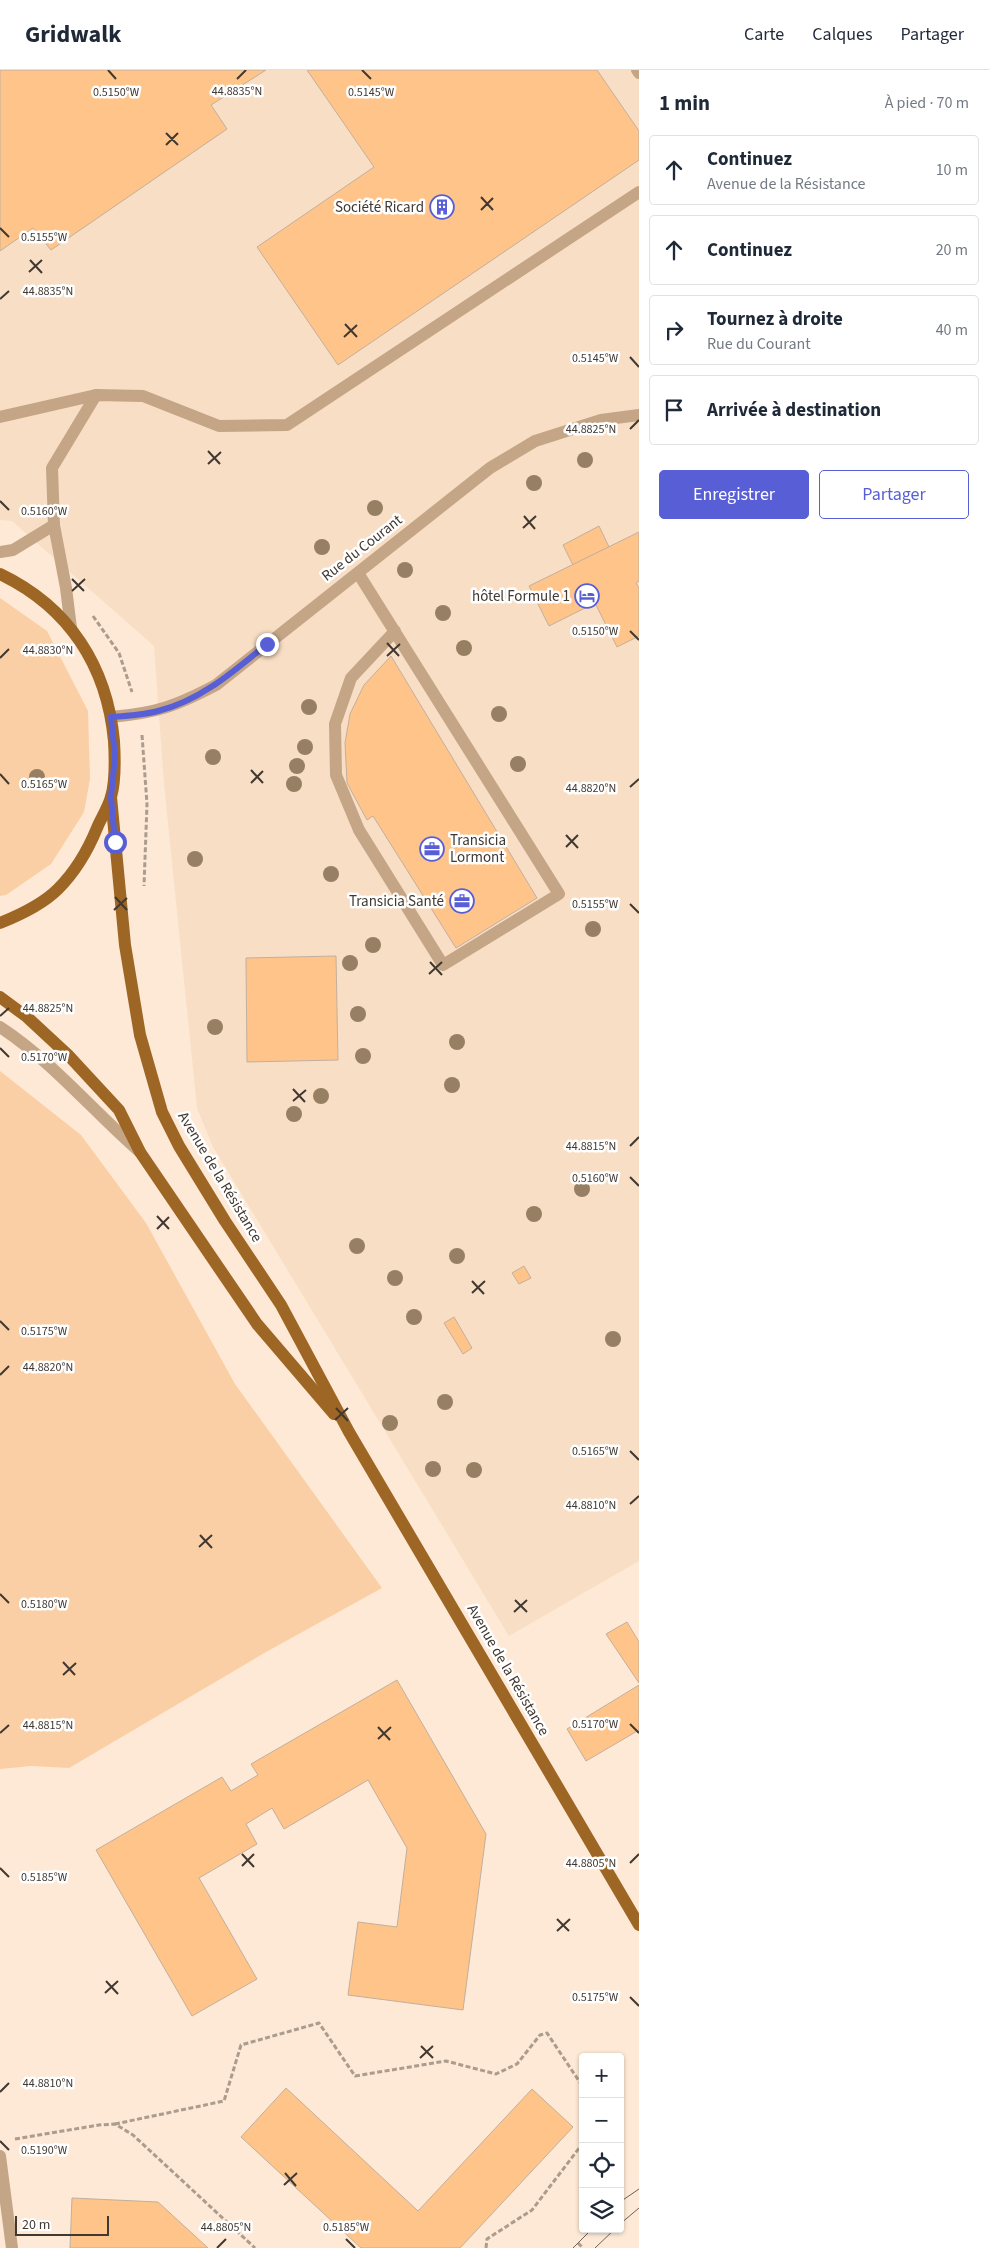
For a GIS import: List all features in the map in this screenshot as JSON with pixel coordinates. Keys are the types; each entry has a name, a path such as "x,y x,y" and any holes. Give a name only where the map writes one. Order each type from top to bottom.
{"main road":[{"path":"0,574 44,603 71,628 85,649 101,678 111,717 115,756 111,797 87,851 58,889 21,914 0,923"},
{"name":"Avenue de la Résistance","path":"111,797 125,945 140,1035 162,1112 179,1146 224,1221 281,1305 350,1432 639,1925"},
{"name":"Avenue de la Résistance","path":"0,997 27,1017 69,1056 119,1110 140,1152 257,1324 350,1432"}],"street":[{"path":"0,417 96,395 143,396 219,426 287,425 639,192"},
{"path":"71,628 66,588 54,525 52,468 96,395"},
{"name":"Rue du Courant","path":"111,717 159,711 180,704 216,685 490,468 535,441 601,420 639,415"},
{"path":"0,552 13,550 54,525"},
{"path":"358,573 395,631 559,894 443,966 359,830 336,775 335,724 351,678 395,631"},
{"name":"Avenue de la Résistance","path":"0,1027 54,1070 106,1122 140,1152"},
{"path":"0,2156 12,2248"}],"path":[{"path":"9,2140 62,2130 115,2124 224,2101 241,2045 319,2023 355,2076 446,2061 496,2074 517,2064 540,2035 546,2033 579,2081"},
{"path":"115,2124 133,2135 255,2248"},
{"path":"486,2248 487,2239 532,2210 579,2148"},
{"path":"578,2243 583,2248"}],"shaded area":[{"path":"0,70 639,70 639,1561 509,1636 213,1147 197,1108 164,784 154,646 12,521 0,520"},
{"path":"0,598 47,631 88,711 90,779 84,812 51,864 6,895 0,896"},
{"path":"0,1071 81,1135 146,1223 235,1384 382,1588 266,1652 69,1768 31,1766 0,1769"}],"building":[{"path":"0,70 266,70 211,105 227,129 51,250 33,228 0,251"},
{"name":"Société Ricard","path":"307,70 597,70 639,131 639,160 338,365 257,247 374,167"},
{"path":"599,526 609,547 573,565 563,545"},
{"name":"hôtel Formule 1","path":"639,532 639,581 636,583 639,588 639,636 617,647 595,603 549,626 529,586"},
{"path":"391,656 537,898 456,948 373,816 367,820 347,783 345,743 350,714 364,685"},
{"path":"336,956 338,1060 247,1062 246,958"},
{"path":"524,1266 531,1278 519,1284 512,1273"},
{"path":"454,1317 472,1348 463,1354 444,1323"},
{"path":"627,1622 639,1642 639,1683 606,1634"},
{"path":"397,1680 486,1834 463,2010 348,1995 358,1922 397,1927 407,1848 368,1780 284,1829 272,1808 246,1824 257,1844 199,1878 257,1979 192,2016 96,1850 222,1777 231,1791 258,1775 251,1764"},
{"path":"639,1685 639,1730 586,1761 567,1729"},
{"path":"286,2088 418,2211 532,2089 573,2127 460,2248 361,2248 241,2137"},
{"path":"72,2198 158,2202 208,2248 70,2248"}],"tram line":[{"path":"624,2199 639,2189"},
{"path":"624,2221 639,2208"},
{"path":"573,2248 588,2233"},
{"path":"595,2248 611,2233"}],"place":[{"name":"Société Ricard","path":"442,207"},
{"name":"hôtel Formule 1","path":"587,596"},
{"name":"Transicia Lormont","path":"432,849"},
{"name":"Transicia Santé","path":"462,901"}],"route":[{"path":"115,842 111,797 115,756 111,717 139,715 180,704 216,685 267,644"}]}
